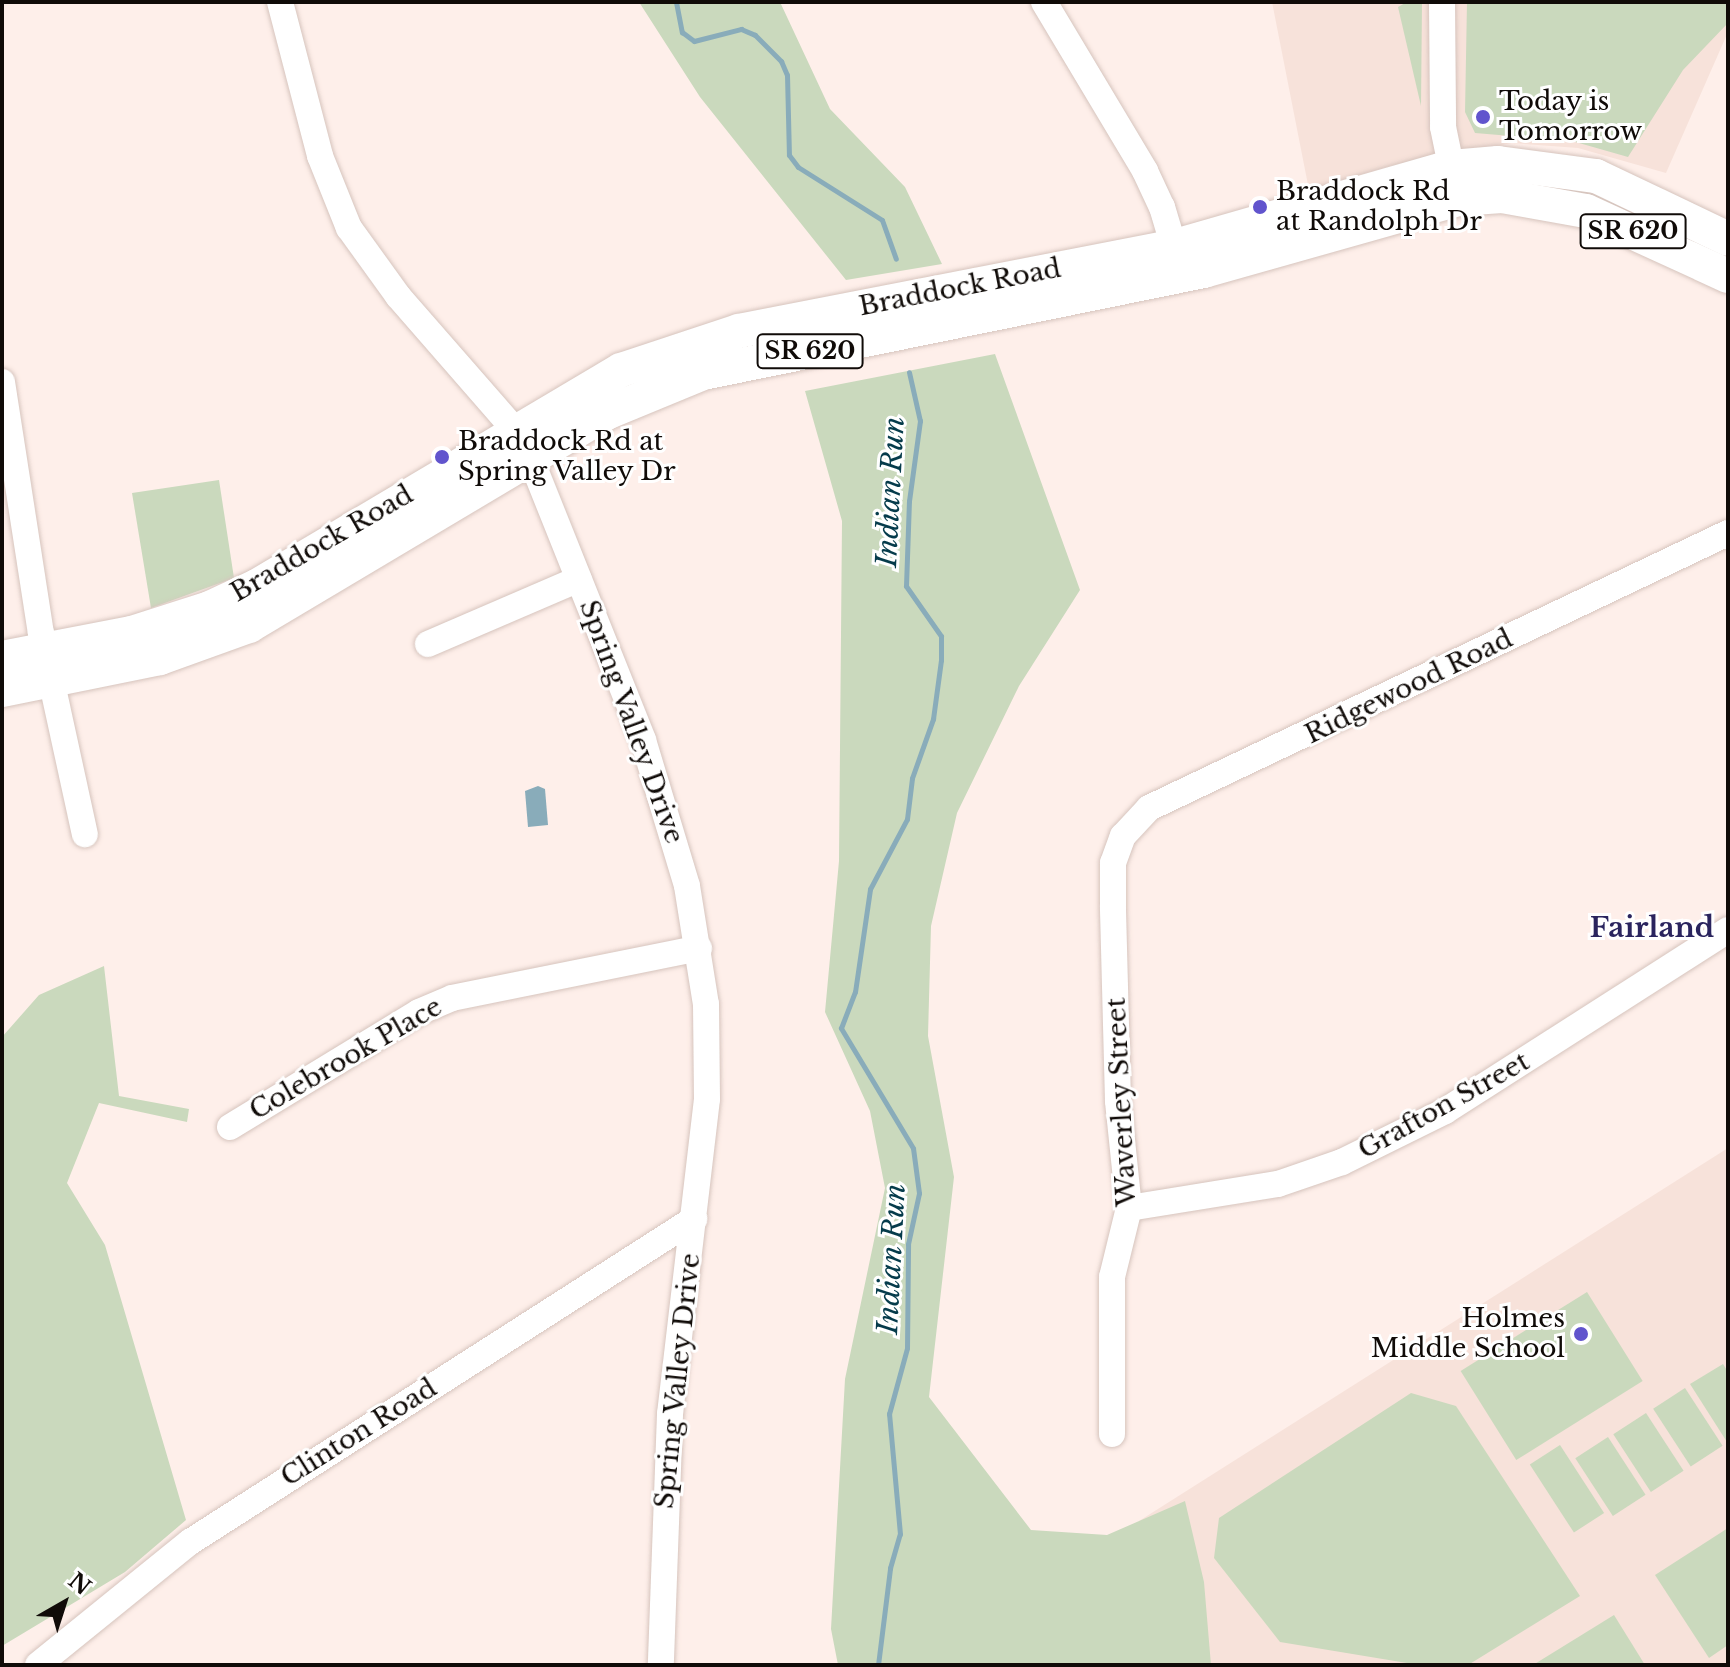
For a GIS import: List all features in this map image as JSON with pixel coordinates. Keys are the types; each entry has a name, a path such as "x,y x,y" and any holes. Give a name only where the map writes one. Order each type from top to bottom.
{"main road":[{"name":"Braddock Road","path":"2,658 48,665 160,658 249,626 522,444 703,373 1178,261 1455,183 1498,163 1574,170 1616,184 1728,239"},
{"name":"Braddock Road","path":"1455,183 1502,196 1586,211 1728,276"},
{"name":"Braddock Road","path":"2,690 48,665"}],"street":[{"name":"Spring Valley Drive","path":"280,2 320,156 349,228 398,296 522,444 579,579 673,828 699,948 708,1048 694,1219 670,1414 661,1665"},
{"path":"1044,2 1145,171 1178,261"},
{"path":"1442,2 1443,127 1455,183"},
{"path":"2,382 48,665 85,834"},
{"name":"Ridgewood Road","path":"1113,863 1123,836 1149,808 1728,533"},
{"path":"428,644 579,579"},
{"name":"Waverley Street","path":"1112,1434 1112,1277 1129,1208 1118,1101 1113,863"},
{"name":"Grafton Street","path":"1129,1208 1278,1184 1342,1162 1445,1111 1728,930"},
{"name":"Colebrook Place","path":"230,1127 419,1012 452,998 699,948"},
{"name":"Clinton Road","path":"38,1665 190,1542 694,1219"}],"shaded area":[{"path":"1272,2 1728,2 1728,32 1666,173 1578,148 1512,143 1393,165 1309,190"},
{"name":"Holmes Middle School","path":"1728,1148 1728,1665 1137,1665 1139,1521"}],"green space":[{"path":"639,2 780,2 830,109 905,187 942,264 846,280 700,97"},
{"path":"1407,2 1422,3 1421,106 1398,7"},
{"path":"1467,2 1728,2 1728,23 1683,70 1628,157 1572,141 1475,133 1465,112"},
{"path":"995,354 1080,590 1019,686 957,813 931,926 928,1036 954,1177 929,1397 1031,1530 1107,1535 1185,1501 1204,1582 1211,1665 838,1665 831,1629 845,1379 885,1188 870,1111 825,1012 839,861 842,521 805,391"},
{"path":"219,480 234,578 151,608 132,493"},
{"path":"104,966 119,1096 189,1109 187,1122 99,1103 67,1183 105,1245 186,1520 125,1572 2,1646 2,1037 39,995"},
{"path":"1587,1292 1643,1381 1516,1460 1461,1371"},
{"path":"1723,1364 1728,1372 1727,1442 1690,1384"},
{"path":"1685,1388 1723,1446 1691,1467 1653,1409"},
{"path":"1411,1393 1456,1406 1580,1596 1468,1665 1419,1665 1280,1642 1214,1558 1219,1518"},
{"path":"1646,1413 1684,1471 1651,1492 1613,1434"},
{"path":"1608,1437 1646,1495 1613,1516 1575,1458"},
{"path":"1560,1445 1604,1513 1574,1533 1530,1465"},
{"path":"1728,1528 1728,1645 1709,1658 1655,1575"},
{"path":"1614,1615 1645,1665 1533,1665"}],"water":[{"path":"538,786 545,789 548,825 528,827 525,791"}],"waterway":[{"name":"Indian Run","path":"676,2 682,32 694,41 741,29 755,35 781,61 787,75 789,155 798,167 882,220 896,259"},
{"name":"Indian Run","path":"878,1665 890,1568 900,1534 889,1414 907,1348 908,1244 919,1193 913,1148 841,1028 855,992 870,889 907,819 912,778 933,719 941,660 941,636 906,586 909,501 920,421 909,372"}],"place":[{"name":"Today is Tomorrow","path":"1483,117"},
{"name":"Braddock Rd at Randolph Dr","path":"1260,207"},
{"name":"Braddock Rd at Spring Valley Dr","path":"442,457"},
{"name":"Holmes Middle School","path":"1581,1334"}],"district":[{"name":"Fairland","path":"1652,928"}]}
